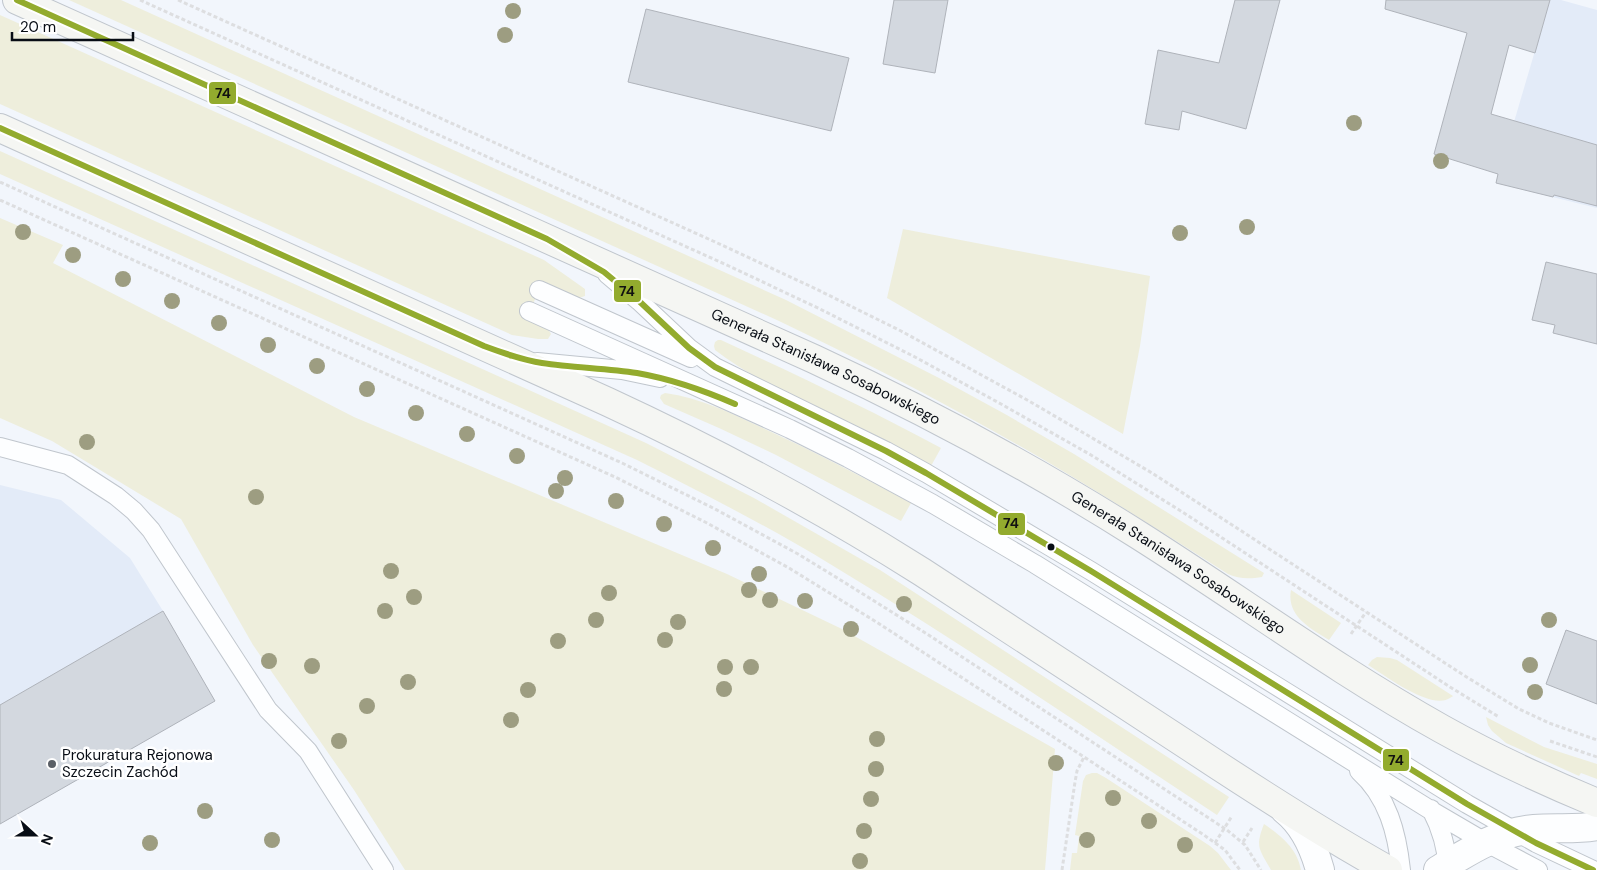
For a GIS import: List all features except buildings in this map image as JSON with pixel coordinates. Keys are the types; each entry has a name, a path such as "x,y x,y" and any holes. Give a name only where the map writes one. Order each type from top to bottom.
{"main road":[{"name":"Generała Stanisława Sosabowskiego","path":"17,0 831,367 951,426 1021,465 1139,536 1350,674 1418,715 1502,760 1597,803"},
{"path":"0,128 608,402 770,482 922,572 1280,806 1388,870"}],"street":[{"path":"1280,806 1304,831 1314,850 1320,870"},
{"path":"1445,868 1485,842 1516,832 1533,829 1597,826"}],"lane":[{"path":"547,239 604,272 639,301 688,348 726,373 886,451 995,513 1446,791 1516,832 1593,870"},
{"path":"539,290 753,386"},
{"path":"530,311 790,429 848,458 964,522 1432,811 1538,870"},
{"path":"484,346 513,356 543,363 643,374 674,382 731,402"},
{"path":"0,447 68,465 116,496 134,511 151,530 268,710 308,751 384,870"},
{"path":"1319,740 1363,775 1384,803 1396,833 1401,870"},
{"path":"1370,744 1397,765 1415,783 1432,811 1438,822 1445,844 1445,868"}],"path":[{"path":"178,0 713,241 901,331 1029,401 1130,460 1464,676 1519,709 1549,723 1597,740"},
{"path":"0,182 614,459 715,509 798,554 888,609 1236,836 1245,845 1261,870"},
{"path":"0,200 615,477 746,544 829,592 1215,842 1230,855 1240,870"},
{"path":"1349,638 1366,612"},
{"path":"1062,870 1075,782 1077,772 1084,757"},
{"path":"1215,842 1234,813"}],"shaded area":[{"path":"1550,0 1561,0 1597,10 1597,208 1496,183"},
{"path":"0,485 61,500 130,558 215,701 0,824"}],"green space":[{"path":"69,0 121,0 786,300 1005,414 1074,454 1264,573 1262,577 1248,578 1228,574 1025,449 834,347"},
{"path":"0,15 544,260 585,289 585,296 579,298 543,282 526,319 548,329 551,334 548,339 512,335 0,104"},
{"path":"0,151 646,443 754,498 880,570 1229,797 1217,815 928,625 807,550 735,510 637,460 0,174"},
{"path":"0,218 63,245 53,263 354,417 727,574 842,629 1055,749 1045,870 405,870 354,790 253,645 181,519 52,441 0,418"},
{"path":"903,229 1150,276 1140,346 1123,434 887,298"},
{"path":"718,340 832,392 941,448 931,466 870,433 772,386 742,369 715,350 715,342"},
{"path":"665,393 704,403 741,418 857,474 911,503 901,521 776,455 664,404 660,398"},
{"path":"1291,590 1341,623 1329,640 1301,621 1292,607 1290,599"},
{"path":"1377,657 1397,660 1453,696 1446,700 1437,701 1427,699 1406,689 1368,665"},
{"path":"1486,717 1544,747 1597,764 1597,779 1581,773 1579,776 1506,743 1492,731"},
{"path":"1097,773 1106,778 1210,846 1231,870 1070,870 1072,853 1077,853 1079,836 1075,835 1083,781 1086,775"},
{"path":"1264,824 1282,838 1292,849 1301,870 1271,870 1259,843"}],"transit line":[{"name":"74","path":"17,0 547,239 604,272 639,301 689,348 715,367 886,451 926,473 1091,571 1467,804 1536,843 1593,870"},
{"name":"74","path":"0,128 484,346 535,362 650,375 711,394 735,404"}],"place":[{"name":"Prokuratura Rejonowa Szczecin Zachód","path":"52,764"}]}
